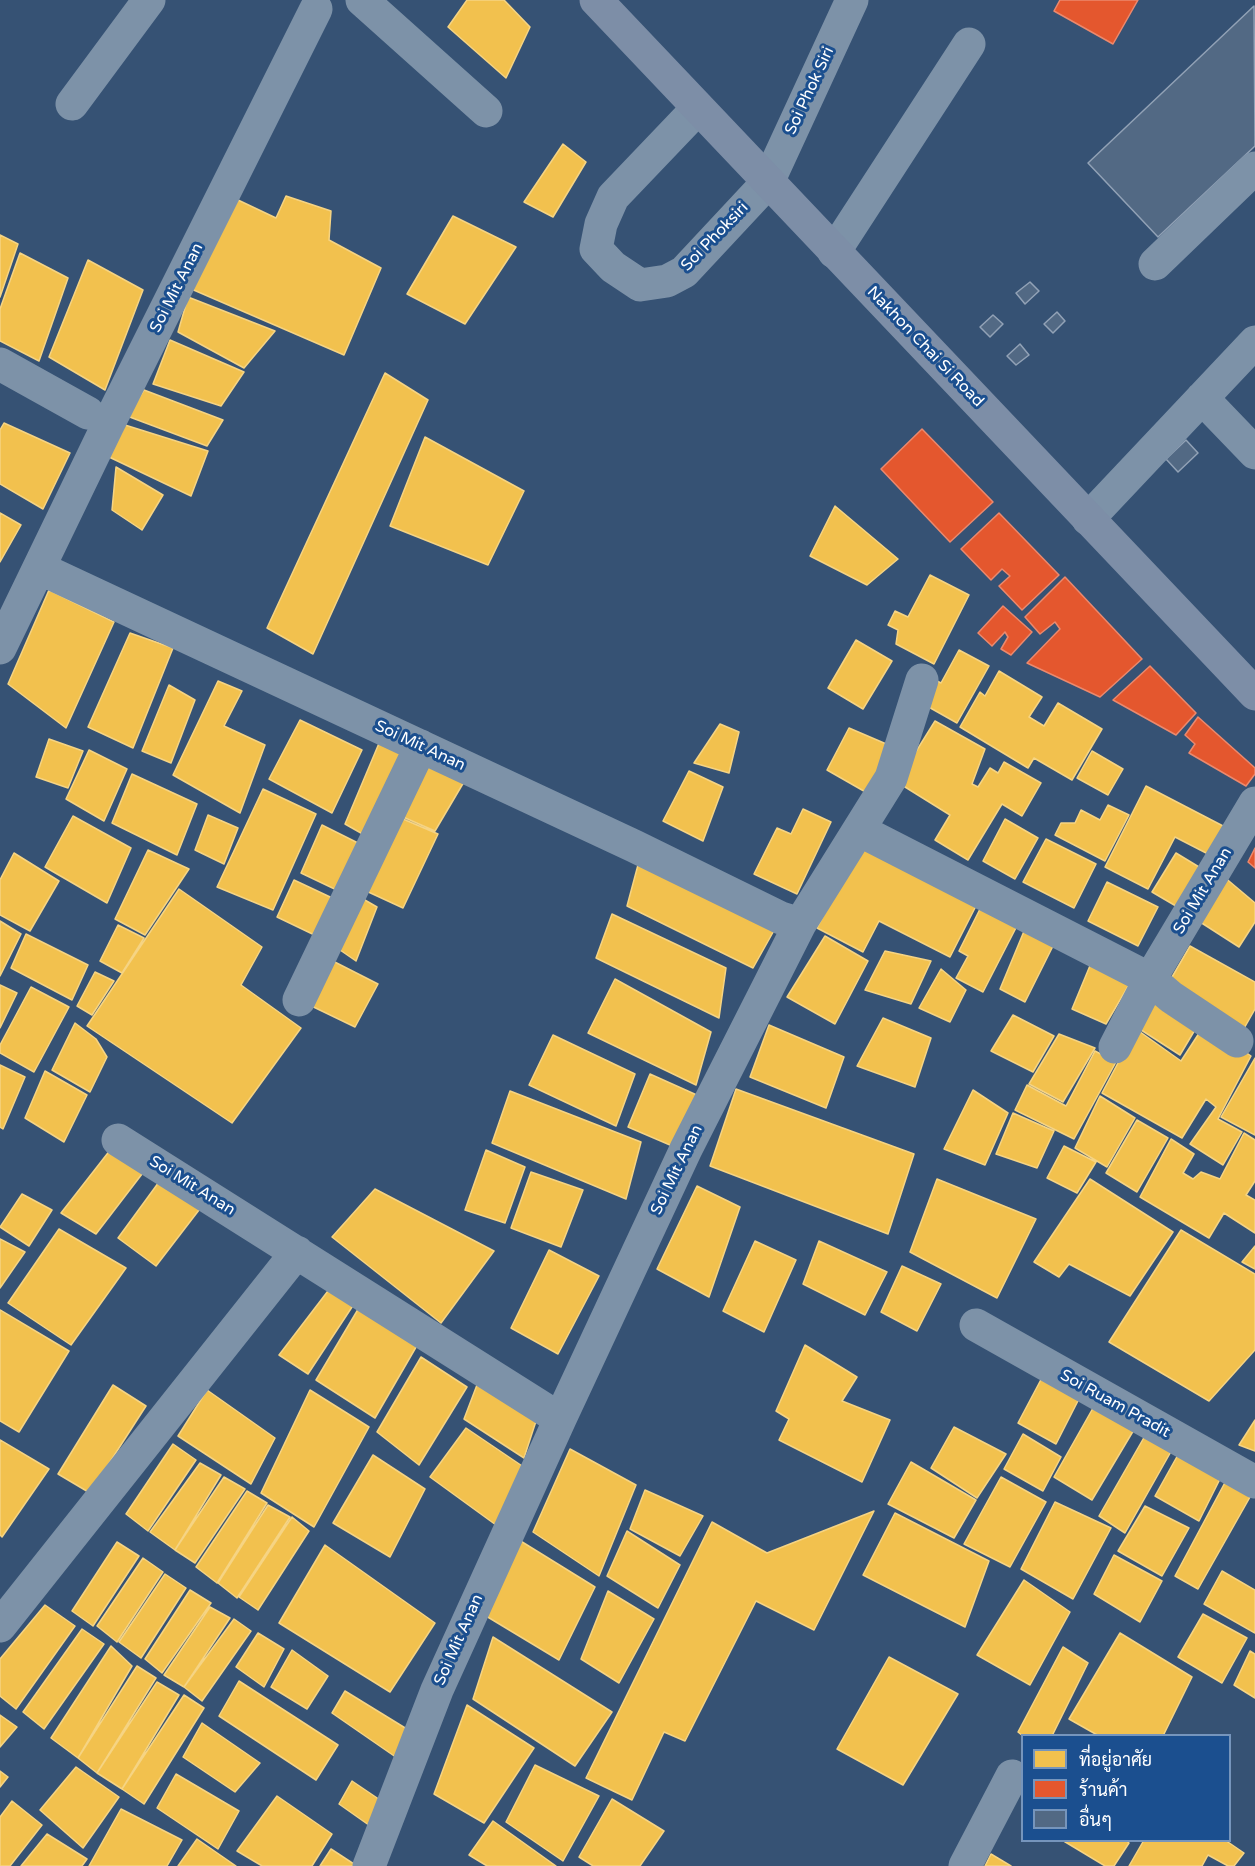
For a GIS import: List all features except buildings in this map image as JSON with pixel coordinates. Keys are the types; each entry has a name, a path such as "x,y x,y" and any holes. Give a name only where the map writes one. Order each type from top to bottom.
{"main road":[{"name":"Nakhon Chai Si Road","path":"596,0 1255,694"}],"street":[{"path":"72,104 149,0"},
{"path":"362,0 486,111"},
{"name":"Soi Phok Siri","path":"768,182 852,0"},
{"name":"Soi Mit Anan","path":"0,648 112,416 316,9"},
{"path":"834,252 969,44"},
{"name":"Soi Phoksiri","path":"698,108 613,197 601,224 596,249 613,267 640,285 667,281 684,272 768,182"},
{"path":"1155,264 1255,168"},
{"path":"1088,519 1255,342"},
{"path":"0,364 88,413"},
{"path":"1202,398 1255,453"},
{"name":"Soi Mit Anan","path":"39,567 634,846 781,918 800,924"},
{"name":"Soi Mit Anan","path":"369,1866 437,1690 560,1419 686,1149 800,924 891,778 922,680"},
{"path":"299,1000 421,746"},
{"name":"Soi Mit Anan","path":"1115,1047 1150,979 1255,804"},
{"path":"859,830 1150,979 1171,997 1237,1041"},
{"name":"Soi Mit Anan","path":"118,1140 560,1419"},
{"path":"0,1626 297,1252"},
{"name":"Soi Ruam Pradit","path":"976,1325 1255,1482"},
{"path":"965,1866 1012,1776"}]}
